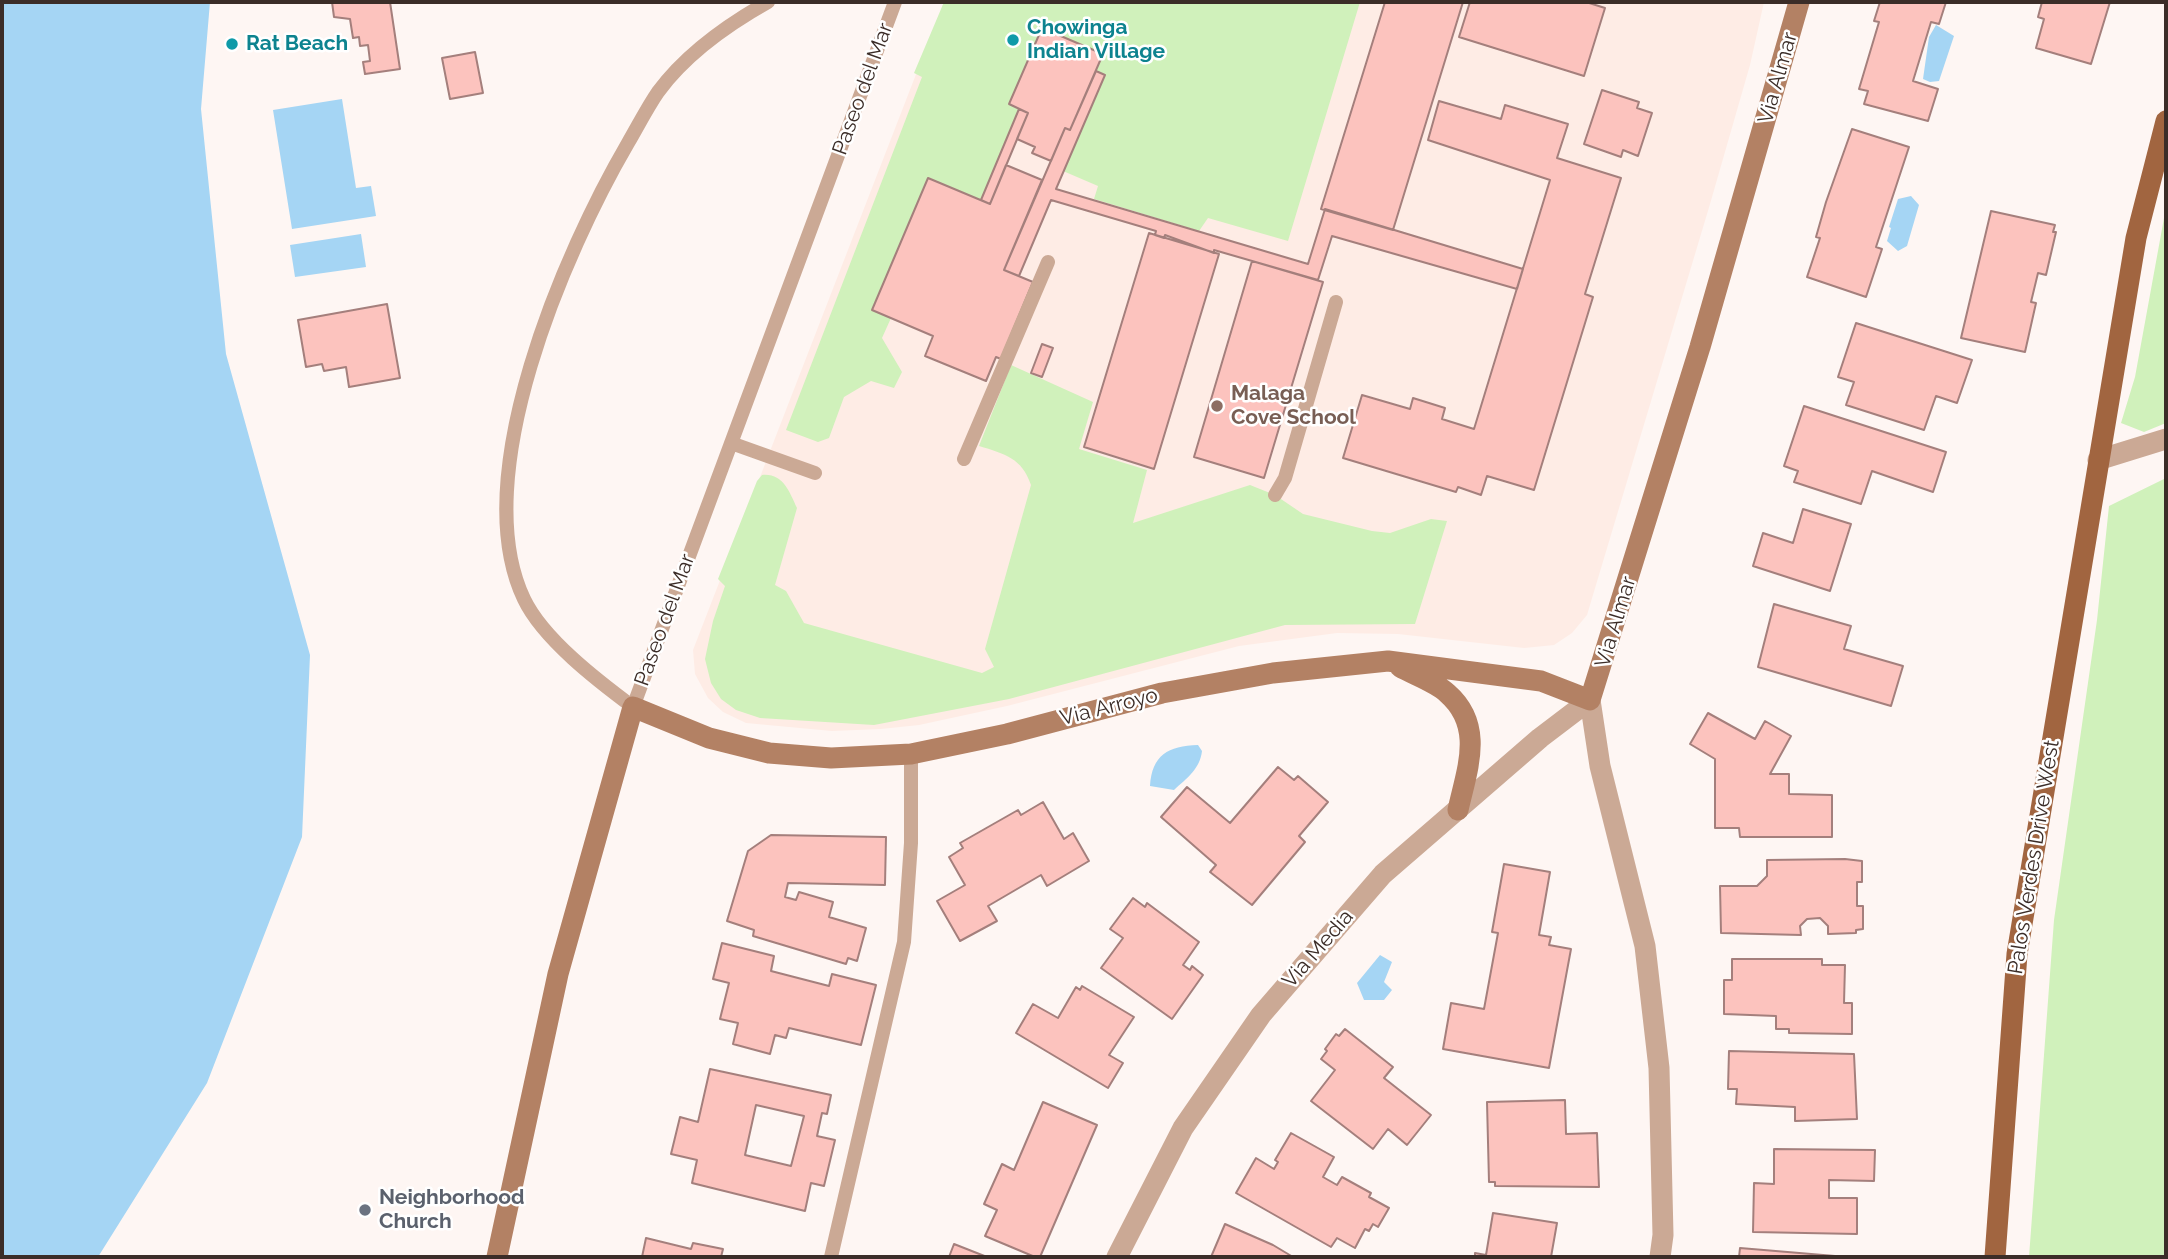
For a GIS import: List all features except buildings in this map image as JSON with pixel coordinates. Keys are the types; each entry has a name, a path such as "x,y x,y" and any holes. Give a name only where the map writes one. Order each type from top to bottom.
{"main road":[{"name":"Palos Verdes Drive West","path":"1995,1257 2017,954 2136,238 2166,121"}],"street":[{"name":"Via Almar","path":"1660,1257 1662,1236 1659,1068 1645,946 1600,766 1590,700 1700,347 1799,2"},
{"path":"2098,460 2166,439"},
{"name":"Via Arroyo","path":"633,707 709,738 769,753 831,758 911,754 1007,734 1174,691 1273,673 1388,661 1541,681 1590,700"},
{"path":"1388,661 1447,693 1465,716 1473,747 1458,810"},
{"name":"Via Media","path":"1116,1257 1183,1128 1261,1015 1383,874 1540,738 1590,700"},
{"name":"Paseo del Mar","path":"497,1257 558,974 633,707"}],"lane":[{"path":"633,707 582,667 556,641 525,601 506,539 506,486 511,454 527,380 550,308 570,251 599,194 658,93 693,53 768,2"},
{"name":"Paseo del Mar","path":"633,707 895,2"},
{"path":"964,459 1048,262"},
{"path":"1275,495 1285,478 1336,302"},
{"path":"731,443 815,473"},
{"path":"831,1257 904,942 911,843 911,754"}],"shaded area":[{"name":"Malaga Cove School","path":"944,2 1764,2 1750,65 1710,204 1587,615 1572,633 1554,645 1524,648 1398,634 1337,633 1239,646 1007,706 919,725 881,729 832,731 746,723 723,712 708,698 695,674 693,650"}],"green space":[{"path":"944,2 1360,2 1288,241 1208,218 1199,231 1094,199 1098,186 1063,171 1105,75 1096,71 1103,54 1009,104 1019,109 981,200 928,178 873,310 891,318 882,338 902,372 894,388 871,381 844,397 829,438 818,442 786,430 922,77 914,73"},
{"path":"2166,207 2166,423 2144,432 2121,423 2135,377"},
{"path":"1011,365 1093,402 1079,449 1147,470 1133,523 1250,485 1275,495 1303,514 1372,531 1390,533 1431,519 1447,521 1415,624 1285,625 1009,699 874,725 760,718 736,710 721,699 711,683 705,659 713,621 725,586 718,579 757,481 762,475 780,480 797,508 775,585 786,591 804,623 982,673 994,667 985,649 1031,485 1023,469 1011,458 979,446"},
{"path":"2166,478 2166,1257 2029,1257 2054,920 2097,620 2109,506"}],"water":[{"path":"2,2 210,2 201,109 226,354 310,655 302,837 207,1083 98,1257 2,1257"},
{"path":"1936,25 1954,36 1939,81 1930,82 1923,79 1929,37"},
{"path":"342,99 356,188 371,186 376,216 292,229 273,110"},
{"path":"1911,196 1919,205 1907,246 1898,251 1887,241 1891,228 1889,227 1898,199"},
{"path":"361,234 366,267 295,277 290,245"},
{"path":"1198,745 1202,751 1199,763 1174,790 1150,786 1154,767 1163,754 1178,747"},
{"path":"1380,955 1392,962 1384,982 1392,990 1384,1000 1364,1000 1357,983"}],"place":[{"name":"Chowinga Indian Village","path":"1013,40"},
{"name":"Rat Beach","path":"232,44"},
{"name":"Malaga Cove School","path":"1217,406"},
{"name":"Neighborhood Church","path":"365,1210"}]}
